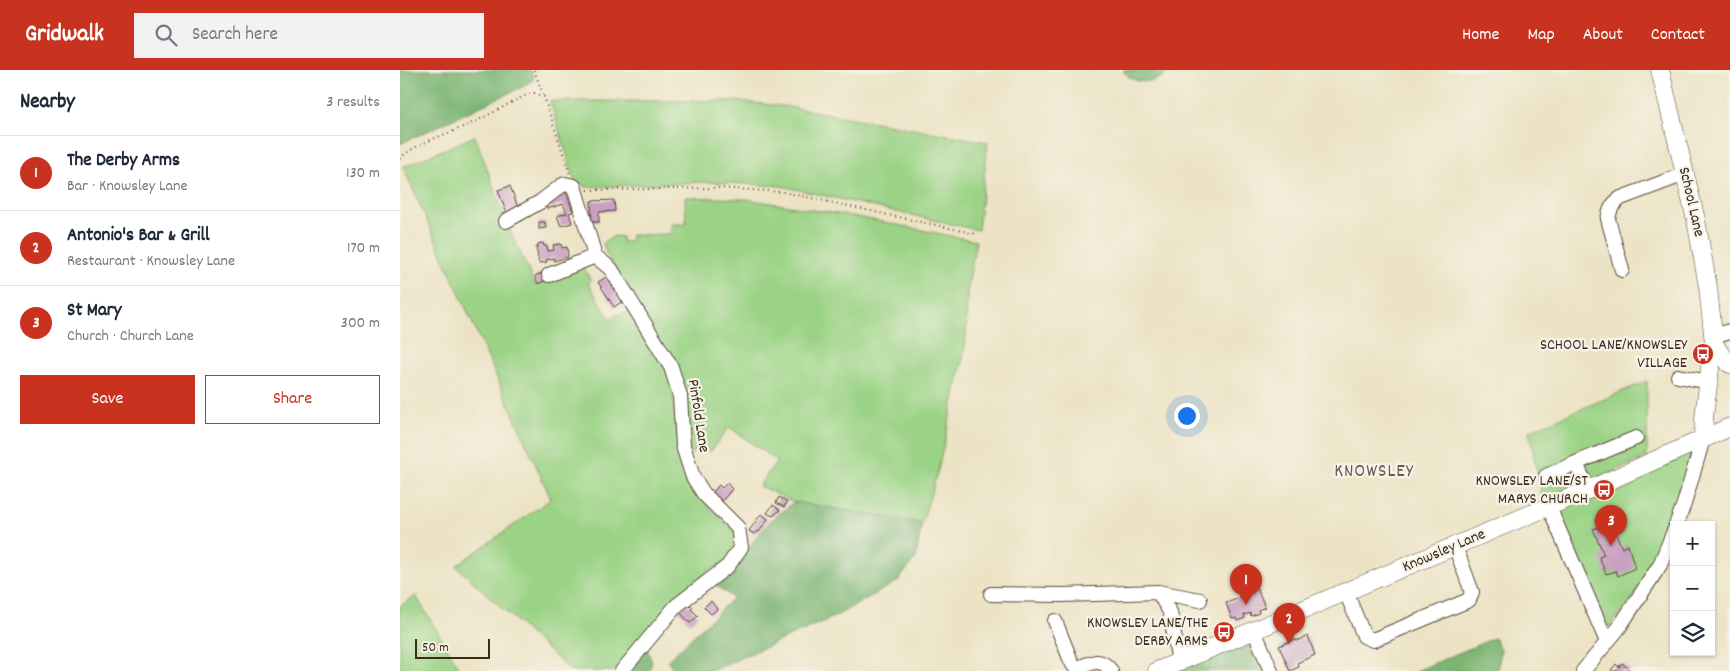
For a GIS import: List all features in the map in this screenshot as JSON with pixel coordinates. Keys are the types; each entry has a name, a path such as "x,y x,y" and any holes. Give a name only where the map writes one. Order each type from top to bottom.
{"main road":[{"name":"School Lane","path":"1660,70 1703,258 1713,340 1702,439"},
{"name":"School Lane","path":"1713,340 1719,352 1730,364"},
{"name":"Knowsley Lane","path":"1157,671 1549,507 1730,427"}],"street":[{"path":"1622,270 1608,219 1614,203 1621,198 1685,174"},
{"path":"506,221 540,202 565,184 575,188 595,256 549,275"},
{"name":"Pinfold Lane","path":"595,256 611,269 671,367 680,396 683,446 692,477 704,494 738,528 741,547 728,566 676,606 622,671"},
{"path":"1713,340 1730,331"},
{"path":"1678,376 1708,382"},
{"path":"1546,476 1636,438"},
{"path":"1678,521 1702,439"},
{"path":"1576,463 1588,490"},
{"path":"1549,507 1607,642"},
{"path":"1583,671 1618,629 1660,565 1670,541"},
{"path":"1346,592 1364,636 1373,640 1470,600 1472,592 1455,546"},
{"path":"991,594 1062,595 1158,592 1200,600"},
{"path":"1158,592 1170,612 1179,662"},
{"path":"1055,621 1074,666 1078,668 1095,662 1101,662 1105,663 1111,671"},
{"path":"1254,630 1271,671"}],"path":[{"path":"534,70 575,188 711,188 783,192 977,234"},
{"path":"400,159 404,153 470,124 529,94 534,93 544,97"}],"green space":[{"path":"400,70 531,70 534,79 522,87 400,144"},
{"path":"1123,70 1171,70 1160,78 1146,82 1127,76"},
{"path":"550,101 737,101 790,107 988,142 978,230 781,186 706,182 586,187 575,181"},
{"path":"475,136 507,224 535,285 583,266 591,281 588,283 609,318 632,310 670,373 682,474 693,491 736,533 733,551 728,562 711,569 673,601 615,671 571,671 456,566 551,499 403,167"},
{"path":"685,197 746,199 857,217 976,241 967,292 966,337 963,359 938,470 922,523 794,502 759,486 777,461 729,427 710,452 701,444 690,455 688,410 606,253 603,243 614,236 622,237 622,242 630,242 631,235 671,234 671,224 686,224"},
{"path":"1647,381 1647,457 1543,502 1529,431"},
{"path":"1694,452 1658,560 1629,604 1606,630 1556,510"},
{"path":"794,502 922,523 916,558 898,581 834,617 711,671 676,671 667,661 733,598 714,584 733,566 769,522"},
{"path":"416,596 461,671 400,671 400,606"},
{"path":"1252,638 1266,671 1173,671"},
{"path":"1494,638 1501,649 1498,671 1416,671"},
{"path":"646,646 652,662 649,671 625,671"}],"building":[{"path":"510,186 519,210 507,214 498,190"},
{"path":"566,192 573,212 569,213 572,223 561,226 557,216 567,213 563,204 547,209 545,204 551,196"},
{"path":"614,200 615,211 599,212 599,222 592,222 591,201"},
{"path":"539,222 545,222 546,228 539,229"},
{"path":"543,243 544,246 547,246 548,251 554,250 553,245 561,244 562,248 567,247 568,257 554,261 554,258 546,260 547,262 539,263 536,247 538,247 538,244"},
{"path":"544,272 547,280 538,284 535,276"},
{"path":"608,276 623,301 614,307 598,282"},
{"path":"727,483 732,489 722,501 713,492 719,485 722,488"},
{"path":"779,497 787,502 784,507 776,503"},
{"path":"773,505 780,510 773,516 767,513"},
{"path":"761,514 768,519 759,532 757,531 754,534 749,531"},
{"path":"1604,517 1606,523 1611,521 1622,548 1628,545 1635,568 1618,576 1616,571 1606,574 1599,557 1604,555 1593,529 1599,527 1596,520"},
{"path":"1257,588 1265,607 1258,610 1259,613 1251,616 1250,613 1244,615 1245,618 1237,621 1236,618 1232,619 1226,603 1240,598 1240,595"},
{"path":"711,601 717,609 711,614 704,607"},
{"path":"686,603 693,607 691,609 698,616 690,623 678,610"},
{"path":"1308,636 1315,655 1297,663 1299,667 1290,671 1279,646"},
{"path":"1622,663 1631,671 1611,670 1616,664 1619,667"}],"place":[{"name":"SCHOOL LANE/KNOWSLEY VILLAGE","path":"1703,354"},
{"name":"KNOWSLEY LANE/ST MARYS CHURCH","path":"1604,490"},
{"name":"St Mary","path":"1611,546"},
{"name":"The Derby Arms","path":"1246,605"},
{"name":"KNOWSLEY LANE/THE DERBY ARMS","path":"1224,632"},
{"name":"Antonio's Bar & Grill","path":"1289,644"}],"district":[{"name":"KNOWSLEY","path":"1374,472"}]}
